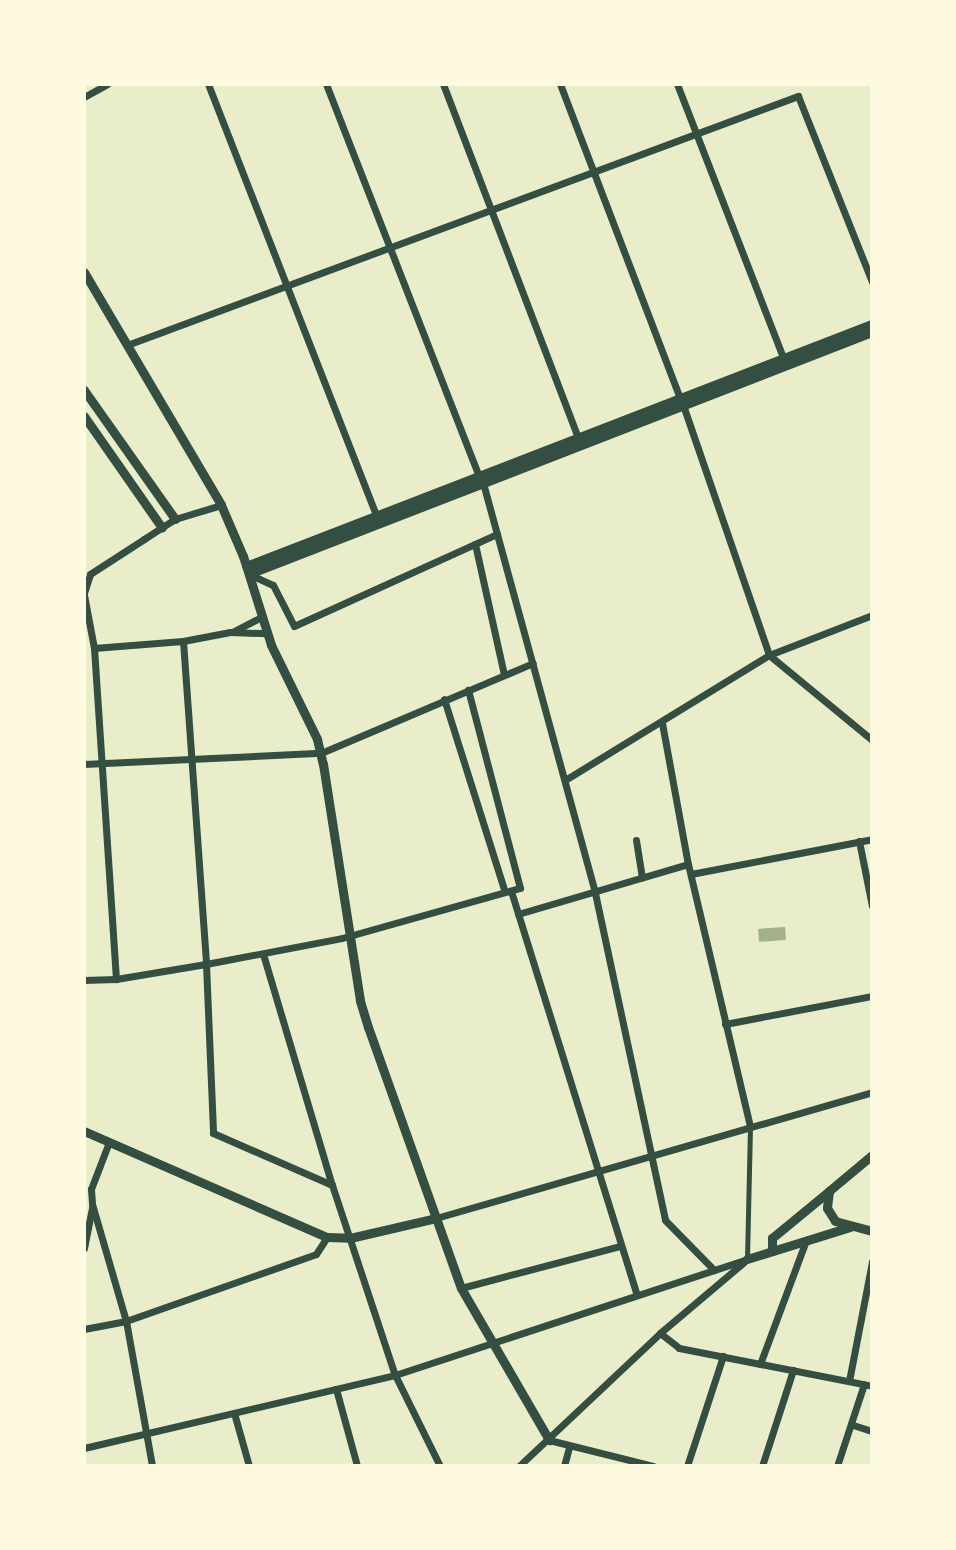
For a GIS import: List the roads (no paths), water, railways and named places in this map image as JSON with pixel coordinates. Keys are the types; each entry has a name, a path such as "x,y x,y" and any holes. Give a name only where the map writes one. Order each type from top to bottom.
{"street":[{"path":"84,97 93,87 107,84"},
{"path":"208,84 377,519"},
{"path":"326,84 481,480 595,893 665,1220 714,1270"},
{"path":"443,84 580,441"},
{"path":"560,84 682,402 769,654 872,740"},
{"path":"677,84 785,361"},
{"path":"127,345 798,96 872,282"},
{"path":"84,272 221,505 248,570 267,632 321,753 349,936 368,1027 461,1288 549,1440 628,1463 653,1466"},
{"path":"248,570 682,402 872,324"},
{"path":"785,361 872,332"},
{"path":"84,390 175,519"},
{"path":"84,416 162,528"},
{"path":"150,511 163,503"},
{"path":"87,579 175,519 221,505"},
{"path":"248,570 273,585 294,626 497,534"},
{"path":"475,544 504,675"},
{"path":"84,565 87,579 84,594 94,648 116,979"},
{"path":"565,780 662,723 769,654 872,614"},
{"path":"230,632 262,617"},
{"path":"94,648 183,641 230,632 267,632"},
{"path":"183,641 206,964 213,1133 332,1185"},
{"path":"84,764 321,753 533,663"},
{"path":"84,980 116,979 264,954 349,936 520,888 468,690"},
{"path":"444,699 508,892 518,914 600,1172 620,1246 638,1295"},
{"path":"519,1466 660,1334 747,1259 750,1127 688,864 662,723"},
{"path":"691,874 872,839"},
{"path":"636,840 642,878"},
{"path":"859,841 872,905"},
{"path":"518,914 688,864"},
{"path":"264,954 332,1185 395,1375 440,1466"},
{"path":"726,1024 872,996"},
{"path":"84,1131 327,1237 350,1238 436,1218 600,1172 649,1154 872,1092"},
{"path":"84,1248 91,1189 112,1143"},
{"path":"772,1251 772,1238 871,1154"},
{"path":"829,1191 827,1209 835,1221 872,1231"},
{"path":"88,1202 126,1321 152,1466"},
{"path":"84,1448 395,1375 852,1227"},
{"path":"84,1329 126,1321 316,1254 327,1237"},
{"path":"760,1364 806,1240"},
{"path":"461,1288 620,1246"},
{"path":"849,1381 872,1261"},
{"path":"660,1334 679,1348 868,1385 837,1466"},
{"path":"687,1466 723,1356"},
{"path":"762,1466 793,1370"},
{"path":"335,1389 357,1466"},
{"path":"233,1413 249,1466"},
{"path":"853,1425 872,1431"},
{"path":"564,1466 569,1447"}]}
